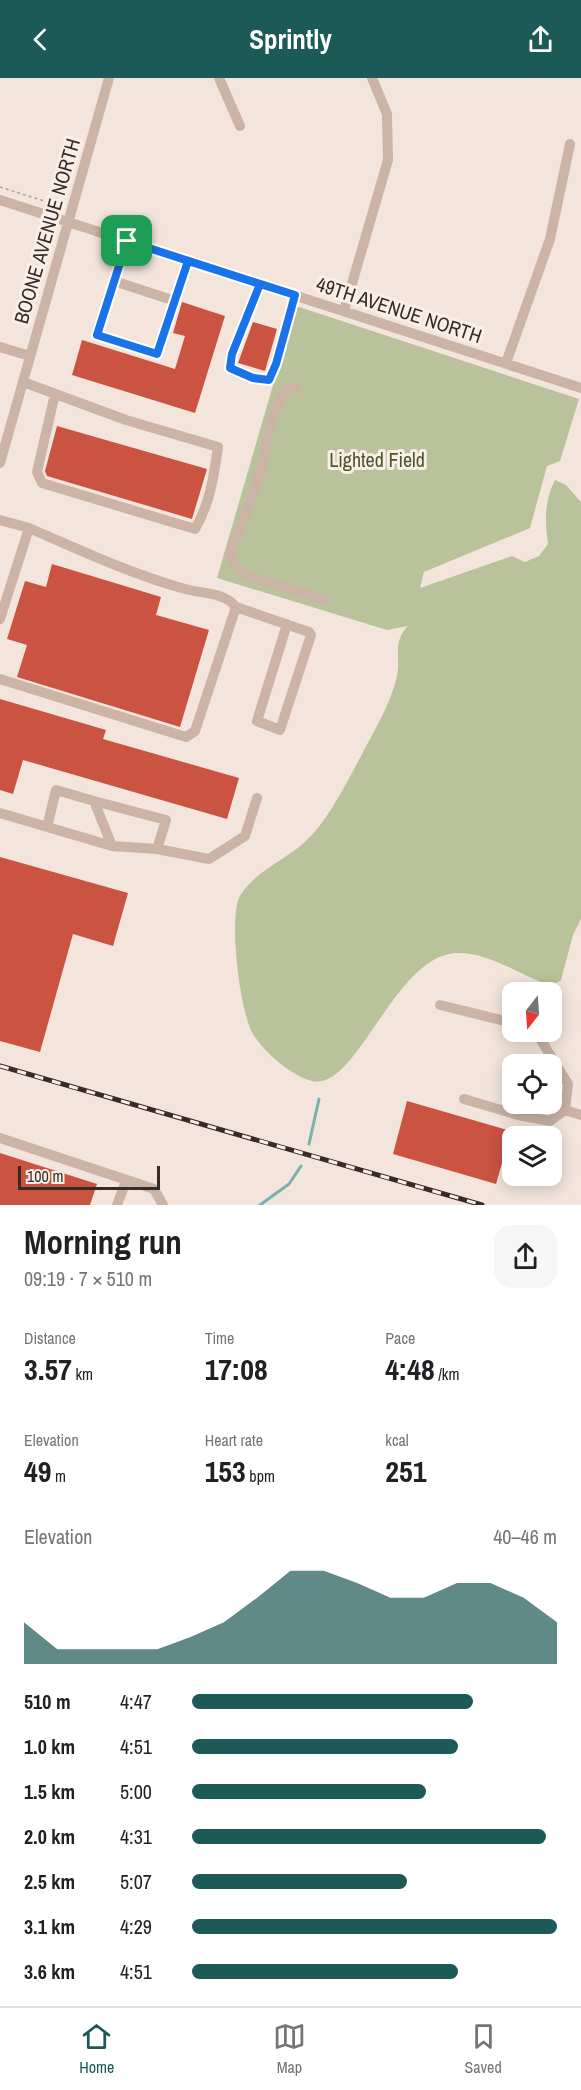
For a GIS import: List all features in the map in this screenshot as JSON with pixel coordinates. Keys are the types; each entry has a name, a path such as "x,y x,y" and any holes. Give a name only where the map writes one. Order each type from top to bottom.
{"street":[{"name":"BOONE AVENUE NORTH","path":"0,463 110,78"},
{"path":"219,78 240,126"},
{"path":"344,311 388,160 387,114 372,78"},
{"path":"506,363 549,239 570,144"},
{"name":"49TH AVENUE NORTH","path":"0,200 581,388"},
{"path":"127,241 97,335 157,354 188,261"},
{"path":"114,281 175,301"},
{"path":"260,284 232,354 230,368 253,378 269,380 295,295"},
{"path":"0,346 30,356"},
{"path":"23,382 126,420 218,447 214,478 201,519 195,528 42,483 38,472 55,394"},
{"path":"296,388 288,388 280,397 272,420 269,443 259,478 230,555 236,567 245,575 326,600"},
{"path":"0,520 29,528 123,568 186,589 229,599 236,607 287,624 309,632 311,635 280,730 257,721 287,624"},
{"path":"0,619 29,528"},
{"path":"0,679 186,737 195,731 236,607"},
{"path":"47,827 56,790 166,820 157,849"},
{"path":"0,813 112,846 157,849 209,859 245,836 257,798"},
{"path":"94,801 112,846"},
{"path":"440,1005 502,1020"},
{"path":"464,1099 518,1115 550,1121 565,1110 568,1084 542,1042"},
{"path":"565,1110 581,1115"},
{"path":"0,1138 154,1189 163,1205"},
{"path":"117,1205 126,1180"}],"path":[{"path":"0,187 57,205"}],"green space":[{"name":"Lighted Field","path":"296,306 579,399 560,461 547,466 530,528 424,572 420,588 512,556 525,562 539,556 548,544 546,511 555,480 566,485 581,502 581,919 573,935 561,980 539,982 483,957 458,953 435,959 415,975 396,996 345,1066 329,1079 312,1081 295,1074 264,1048 248,1023 240,987 235,923 240,896 246,887 262,873 305,842 333,807 389,700 397,676 400,638 408,626 387,630 217,578"}],"building":[{"path":"182,302 225,316 195,413 72,375 82,340 175,369 185,336 173,333"},
{"path":"253,322 277,329 265,371 238,363"},
{"path":"57,426 207,469 192,519 47,476 45,471"},
{"path":"52,564 161,597 156,615 209,630 180,727 17,677 27,645 7,639 25,581 46,587"},
{"path":"0,699 106,730 103,739 239,778 227,819 23,760 13,794 0,790"},
{"path":"0,857 128,893 113,946 73,934 40,1052 0,1041"},
{"path":"407,1101 502,1128 502,1163 496,1184 393,1154"},
{"path":"0,1153 97,1184 90,1205 0,1205"}],"waterway":[{"path":"309,1144 319,1099"},
{"path":"260,1205 289,1184 301,1166"}],"railway":[{"path":"0,1066 482,1205"}],"route":[{"path":"127,241 97,335 157,354 188,261 260,284 295,295 276,364 269,380 253,378 230,368 232,354 260,284 127,241"}]}
